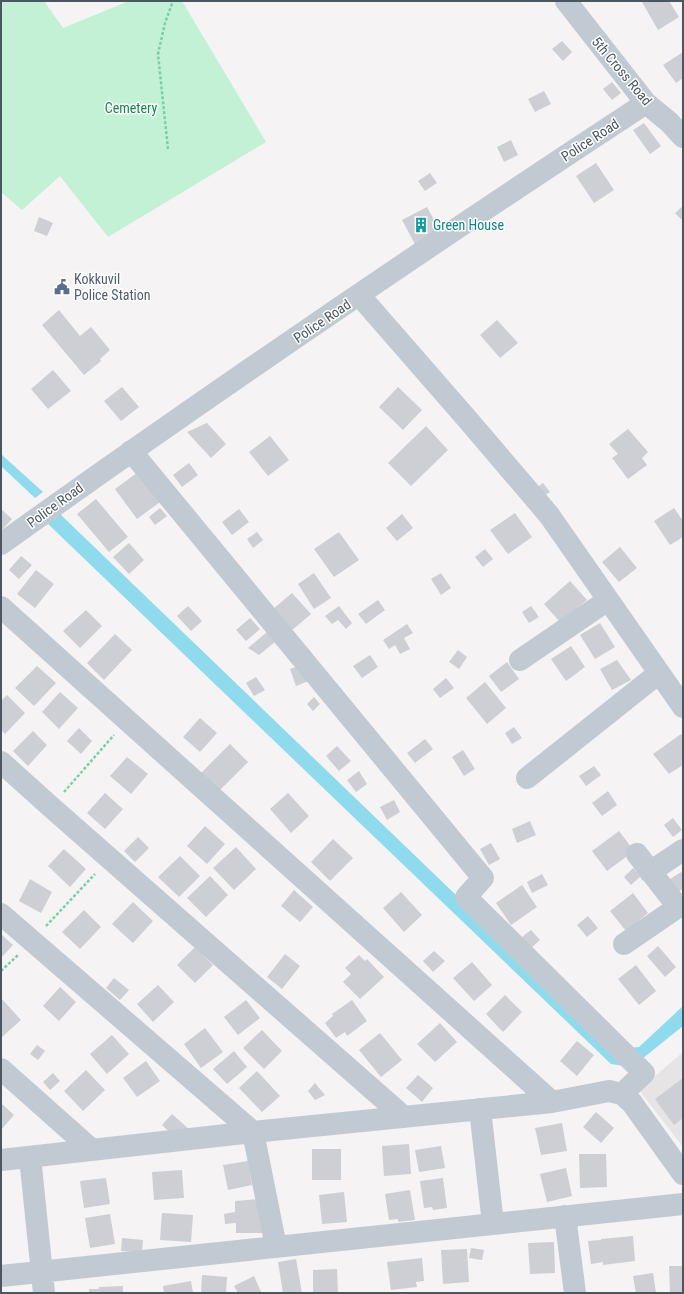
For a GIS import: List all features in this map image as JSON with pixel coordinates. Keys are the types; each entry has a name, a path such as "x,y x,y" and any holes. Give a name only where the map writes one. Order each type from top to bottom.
{"street":[{"name":"5th Cross Road","path":"572,3 646,103 676,116 683,138"},
{"name":"Police Road","path":"1,544 131,451 359,295 494,203 646,103"},
{"path":"359,295 468,420 548,515 683,707"},
{"path":"131,451 483,878 466,897 644,1073 622,1094"},
{"path":"520,660 608,600"},
{"path":"1,607 126,721 552,1102"},
{"path":"527,778 659,673"},
{"path":"1,762 51,808 404,1117"},
{"path":"650,872 683,850"},
{"path":"624,944 678,907 637,854"},
{"path":"1,914 254,1132 276,1247"},
{"path":"1,1069 91,1150"},
{"path":"1,1160 254,1132 552,1102 609,1091 622,1094 632,1103 683,1174"},
{"path":"480,1109 493,1224"},
{"path":"30,1157 43,1283"},
{"path":"1,1276 43,1283 276,1247 683,1204"},
{"path":"565,1216 575,1293"}],"path":[{"path":"168,149 158,54 164,23 173,1"},
{"path":"51,808 126,721"},
{"path":"1,971 64,908 109,858"}],"shaded area":[{"path":"683,1052 683,1147 639,1090"}],"green space":[{"name":"Cemetery","path":"1,1 44,1 63,28 129,1 182,1 266,142 108,237 60,176 22,210 1,192"}],"water":[{"path":"1,454 43,492 35,498 1,466"},
{"path":"60,514 616,1049 639,1047 683,1006 683,1026 632,1067 611,1064 47,523"}],"building":[{"path":"669,1 679,17 658,30 642,2"},
{"path":"562,41 572,52 563,61 552,49"},
{"path":"683,52 683,78 676,83 663,65"},
{"path":"612,82 621,93 612,100 603,89"},
{"path":"544,91 551,104 535,112 528,99"},
{"path":"644,123 661,146 650,154 633,130"},
{"path":"511,140 518,155 504,162 497,147"},
{"path":"596,163 614,190 594,203 576,176"},
{"path":"430,173 437,183 425,191 418,181"},
{"path":"683,206 683,221 675,213"},
{"name":"Green House","path":"427,207 440,231 415,244 402,220"},
{"path":"39,217 53,223 47,236 34,231"},
{"path":"59,310 80,336 91,327 110,350 100,359 101,361 84,375 42,325"},
{"path":"497,320 518,343 500,358 480,335"},
{"path":"53,370 71,391 48,409 31,389"},
{"path":"122,387 139,407 121,421 104,401"},
{"path":"398,387 422,410 403,430 379,407"},
{"path":"207,423 226,444 211,458 187,432"},
{"path":"426,426 448,450 411,486 388,463"},
{"path":"628,429 648,452 642,458 647,465 628,479 612,458 618,454 609,444"},
{"path":"270,436 289,460 268,476 249,452"},
{"path":"189,463 198,475 182,487 173,475"},
{"path":"138,472 160,502 137,519 115,489"},
{"path":"543,483 550,492 539,499 533,490"},
{"path":"96,499 128,537 109,552 77,514"},
{"path":"160,508 167,516 155,525 149,517"},
{"path":"674,508 683,521 683,537 670,545 654,521"},
{"path":"1,509 12,519 1,531"},
{"path":"239,509 249,522 232,535 222,522"},
{"path":"515,513 532,537 508,554 490,530"},
{"path":"402,514 413,528 397,541 386,528"},
{"path":"257,532 263,540 253,548 247,539"},
{"path":"339,532 359,560 334,577 314,549"},
{"path":"129,543 144,560 129,574 113,557"},
{"path":"620,547 637,568 619,582 602,562"},
{"path":"485,549 493,559 483,567 475,557"},
{"path":"21,556 32,565 19,579 9,570"},
{"path":"36,570 54,584 35,608 17,594"},
{"path":"314,573 331,598 314,609 298,584"},
{"path":"441,573 451,588 441,595 431,579"},
{"path":"570,581 587,600 560,622 544,604"},
{"path":"292,593 311,614 290,632 272,610"},
{"path":"378,600 385,610 366,624 358,614"},
{"path":"188,606 202,621 191,631 177,616"},
{"path":"339,606 352,623 346,629 338,620 332,624 325,616"},
{"path":"531,606 539,617 529,623 522,612"},
{"path":"86,610 102,626 80,648 63,631"},
{"path":"250,618 260,629 246,641 236,630"},
{"path":"600,623 615,647 595,659 580,635"},
{"path":"407,624 413,633 404,638 410,649 400,654 395,645 389,649 383,640"},
{"path":"267,632 275,642 259,655 248,648"},
{"path":"115,634 132,650 104,680 87,663"},
{"path":"571,646 585,667 566,681 551,659"},
{"path":"458,650 467,657 459,669 449,662"},
{"path":"370,655 378,667 362,678 353,666"},
{"path":"617,660 631,680 612,690 600,669"},
{"path":"507,662 519,679 501,692 489,676"},
{"path":"305,664 311,680 296,686 290,669"},
{"path":"37,666 56,683 34,706 15,688"},
{"path":"256,677 265,690 254,696 246,683"},
{"path":"446,678 454,688 440,698 433,689"},
{"path":"485,682 506,708 487,724 466,698"},
{"path":"60,692 78,708 59,729 42,712"},
{"path":"7,695 25,713 5,734 1,730 1,701"},
{"path":"314,697 320,704 313,711 307,704"},
{"path":"200,718 217,733 200,752 183,737"},
{"path":"514,727 522,738 512,744 505,733"},
{"path":"79,728 92,741 81,754 67,741"},
{"path":"33,731 47,745 28,766 13,751"},
{"path":"681,734 683,737 683,765 669,774 653,754"},
{"path":"425,739 433,749 415,763 407,753"},
{"path":"230,744 248,762 219,791 201,773"},
{"path":"337,746 351,761 339,771 326,756"},
{"path":"463,750 475,769 464,776 452,757"},
{"path":"127,757 148,774 131,794 110,776"},
{"path":"594,766 601,775 586,786 579,776"},
{"path":"359,771 367,784 356,792 347,780"},
{"path":"608,791 617,805 602,816 592,803"},
{"path":"105,793 123,809 105,829 87,813"},
{"path":"288,793 309,816 291,833 270,809"},
{"path":"394,800 400,812 387,820 380,807"},
{"path":"673,818 682,830 673,837 664,825"},
{"path":"530,821 536,835 517,843 512,829"},
{"path":"205,826 225,844 207,864 187,846"},
{"path":"619,831 634,851 607,871 592,851"},
{"path":"138,837 149,848 135,862 124,851"},
{"path":"333,839 353,858 330,881 311,862"},
{"path":"491,843 500,859 489,865 480,849"},
{"path":"236,847 256,869 234,890 213,868"},
{"path":"64,849 86,869 70,887 48,866"},
{"path":"180,856 200,876 179,897 158,877"},
{"path":"633,868 641,876 631,885 624,877"},
{"path":"683,871 683,889 678,892 670,879"},
{"path":"542,874 548,885 532,893 527,882"},
{"path":"210,876 228,895 206,917 187,898"},
{"path":"30,879 52,892 41,913 19,901"},
{"path":"522,885 537,907 511,925 496,903"},
{"path":"294,890 313,907 300,922 281,906"},
{"path":"401,892 422,915 404,932 383,908"},
{"path":"633,893 648,913 626,931 610,911"},
{"path":"133,902 153,921 133,943 112,924"},
{"path":"84,910 101,927 80,949 62,932"},
{"path":"588,916 598,928 587,937 577,925"},
{"path":"531,930 540,940 531,948 522,937"},
{"path":"1,934 13,945 1,958"},
{"path":"658,946 676,967 665,977 647,956"},
{"path":"195,947 213,965 195,983 177,965"},
{"path":"434,951 445,961 433,972 423,961"},
{"path":"285,954 300,966 282,989 267,977"},
{"path":"359,955 365,961 367,959 384,977 360,999 343,982 351,974 345,968"},
{"path":"472,962 492,985 474,1001 453,978"},
{"path":"636,965 656,991 639,1005 618,979"},
{"path":"114,978 129,990 120,1000 106,988"},
{"path":"158,985 174,1002 153,1022 137,1004"},
{"path":"60,987 76,1002 59,1021 43,1006"},
{"path":"505,995 522,1012 503,1032 486,1014"},
{"path":"1,998 21,1020 2,1037 1,1036"},
{"path":"246,1000 260,1018 238,1035 224,1017"},
{"path":"352,1000 367,1021 347,1036 345,1032 336,1038 325,1023 333,1016 332,1014"},
{"path":"440,1023 457,1042 435,1062 417,1044"},
{"path":"205,1028 223,1052 201,1068 184,1044"},
{"path":"262,1030 282,1051 264,1069 243,1048"},
{"path":"380,1033 402,1060 381,1077 359,1050"},
{"path":"112,1035 129,1054 107,1074 90,1054"},
{"path":"577,1041 594,1055 577,1076 560,1061"},
{"path":"37,1045 45,1051 38,1060 30,1054"},
{"path":"234,1051 247,1067 227,1084 213,1069"},
{"path":"146,1061 160,1081 137,1097 123,1078"},
{"path":"86,1070 105,1090 83,1111 64,1091"},
{"path":"257,1071 280,1096 262,1112 239,1088"},
{"path":"53,1073 60,1081 50,1090 43,1082"},
{"path":"418,1075 433,1088 422,1102 406,1088"},
{"path":"683,1078 683,1118 674,1125 655,1099"},
{"path":"315,1083 325,1095 315,1100 308,1091"},
{"path":"1,1103 14,1115 1,1130"},
{"path":"596,1112 614,1128 601,1143 583,1127"},
{"path":"172,1114 191,1131 180,1142 162,1125"},
{"path":"562,1123 567,1151 541,1155 535,1128"},
{"path":"409,1144 411,1174 384,1176 382,1146"},
{"path":"441,1146 445,1168 419,1172 415,1150"},
{"path":"312,1149 341,1149 341,1180 312,1180"},
{"path":"579,1154 606,1154 607,1187 580,1188"},
{"path":"248,1161 252,1185 228,1190 223,1165"},
{"path":"566,1168 572,1196 547,1202 540,1174"},
{"path":"182,1170 184,1198 154,1200 152,1172"},
{"path":"106,1178 110,1204 84,1208 80,1181"},
{"path":"443,1178 447,1208 433,1210 432,1207 424,1208 420,1181"},
{"path":"410,1190 415,1220 398,1222 398,1219 389,1220 385,1194"},
{"path":"344,1192 347,1222 322,1224 319,1195"},
{"path":"260,1199 263,1233 236,1233 236,1223 225,1224 224,1214 235,1212 235,1201"},
{"path":"162,1213 193,1215 191,1242 160,1240"},
{"path":"110,1214 115,1244 90,1248 85,1218"},
{"path":"633,1236 635,1261 603,1265 603,1262 591,1264 588,1241"},
{"path":"122,1238 143,1240 142,1252 121,1251"},
{"path":"554,1242 555,1273 530,1274 528,1243"},
{"path":"471,1248 484,1250 482,1260 469,1258"},
{"path":"467,1249 469,1282 443,1284 441,1250"},
{"path":"422,1258 424,1281 416,1282 417,1287 391,1290 387,1262"},
{"path":"296,1259 302,1293 283,1293 278,1262"},
{"path":"669,1266 683,1266 683,1293 670,1293"},
{"path":"337,1269 338,1293 313,1293 313,1270"},
{"path":"653,1273 656,1293 636,1293 633,1276"},
{"path":"202,1275 227,1277 226,1293 201,1293"},
{"path":"254,1276 261,1292 238,1293 234,1286"},
{"path":"191,1281 193,1293 164,1293 163,1286"},
{"path":"123,1286 123,1293 89,1293 89,1289"}],"place":[{"name":"Green House","path":"421,225"},
{"name":"Kokkuvil Police Station","path":"62,287"}]}
